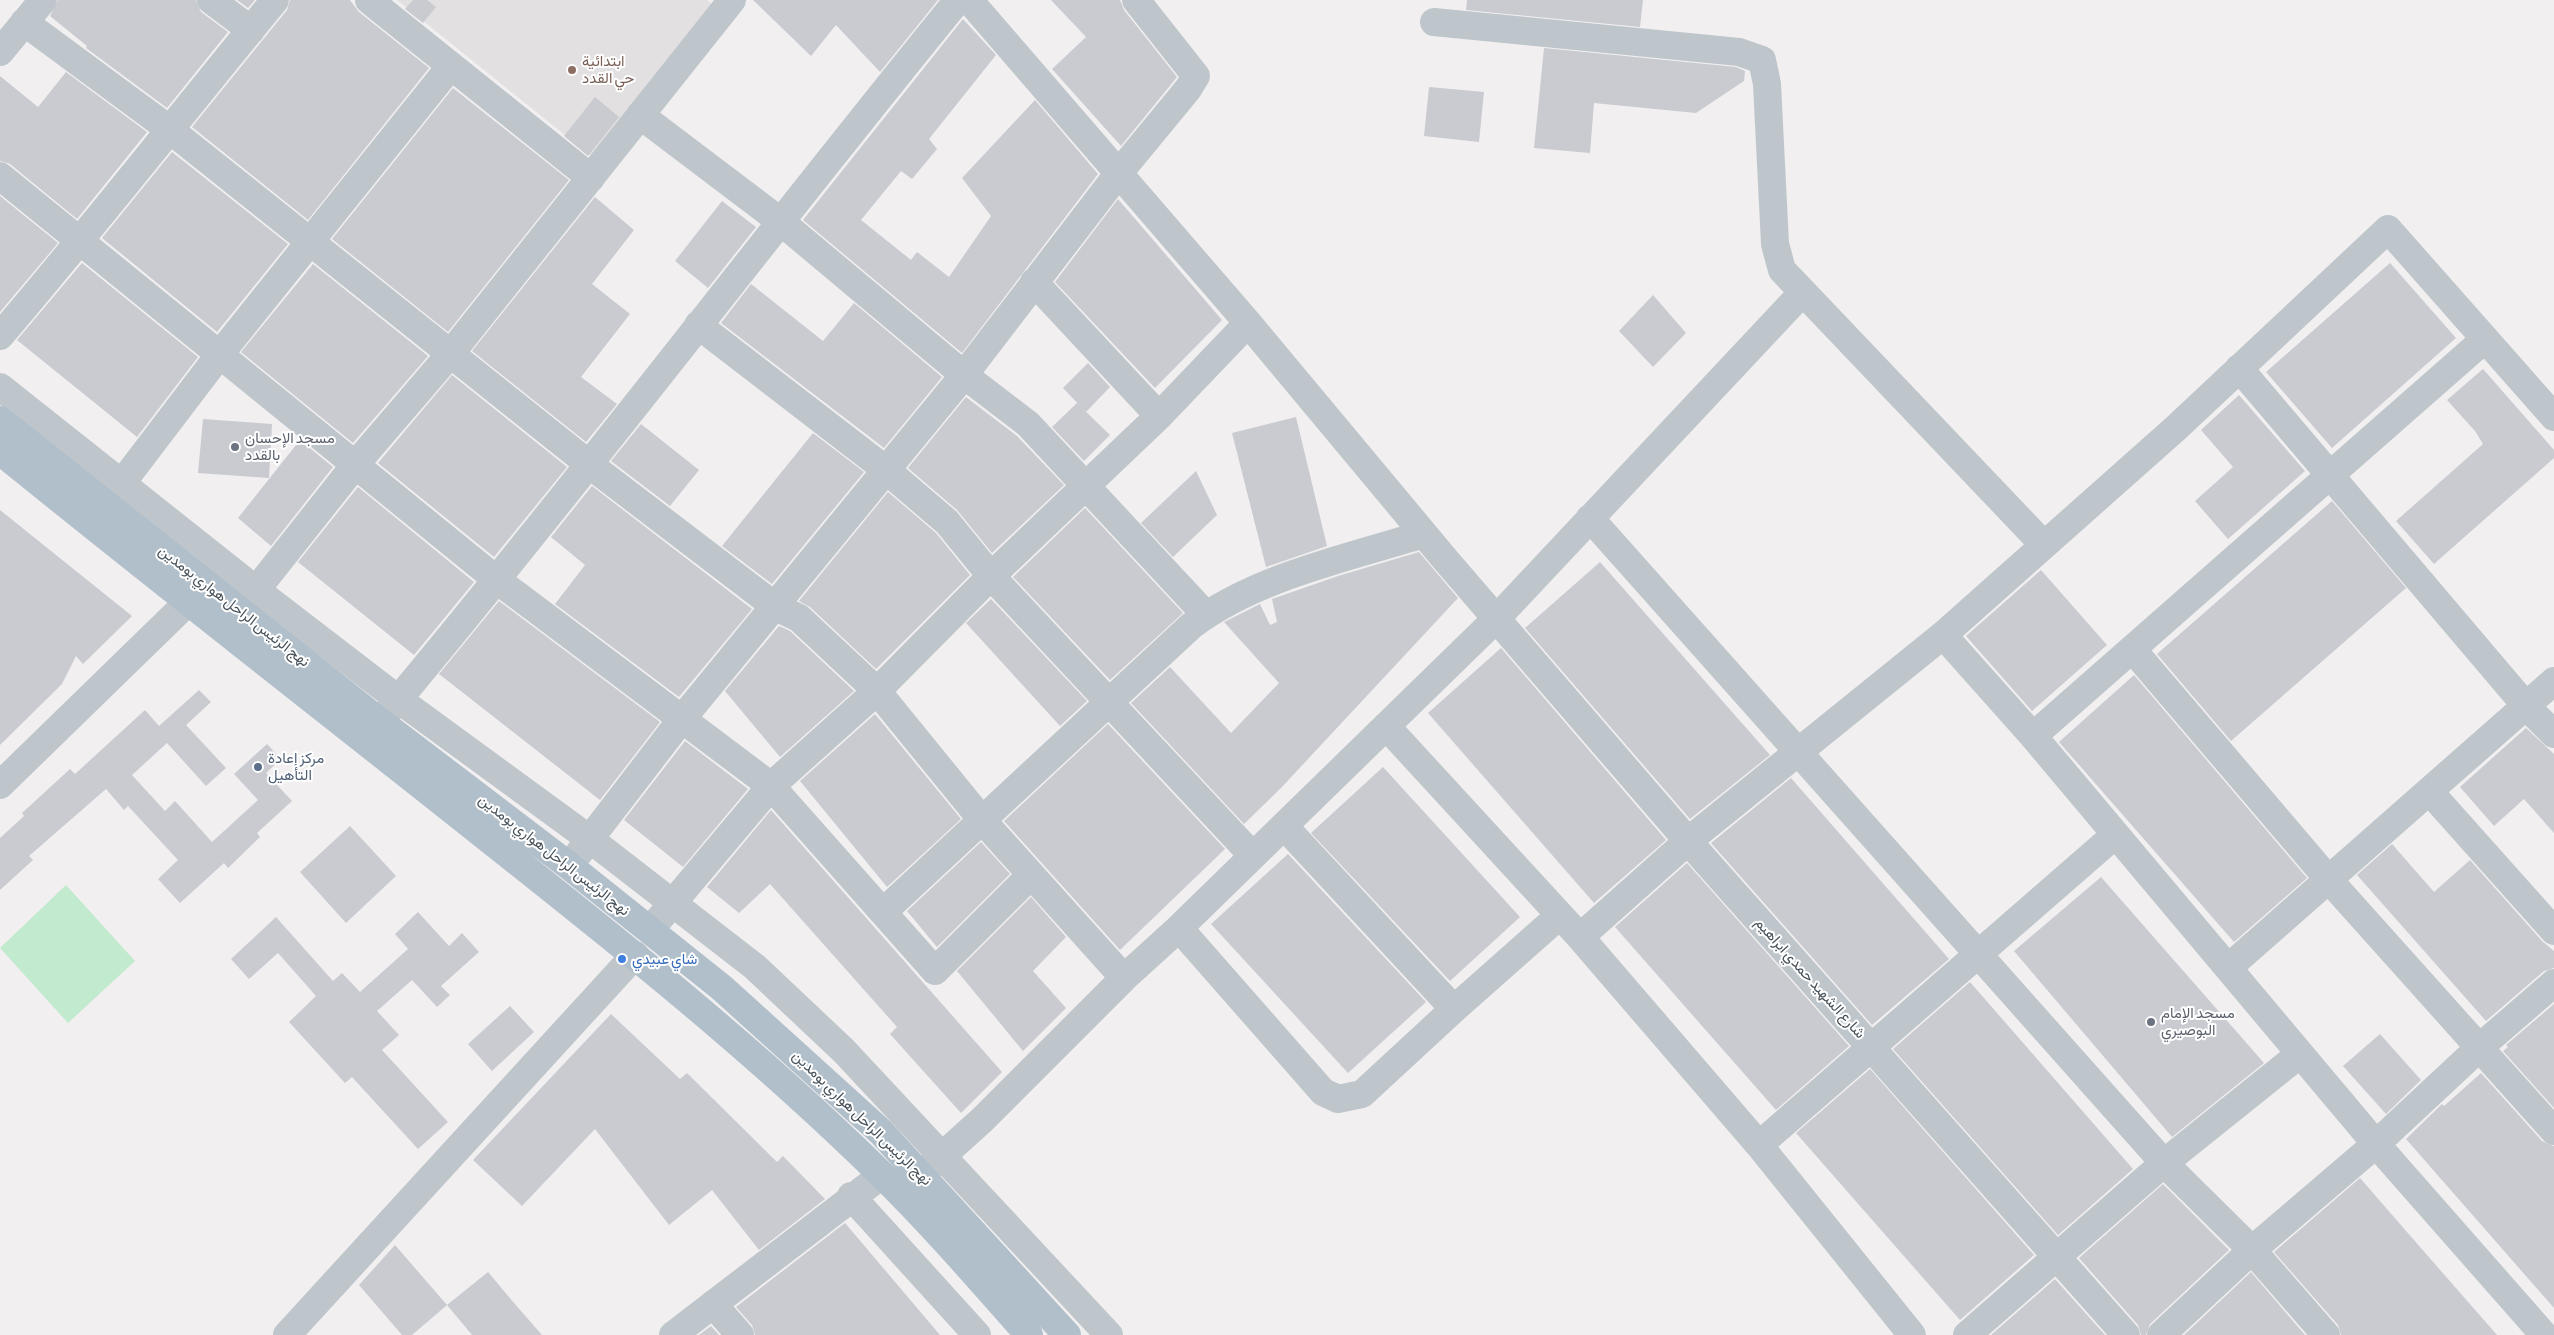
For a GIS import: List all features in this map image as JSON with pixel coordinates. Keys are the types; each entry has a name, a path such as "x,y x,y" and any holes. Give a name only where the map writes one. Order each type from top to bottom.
{"main road":[{"name":"نهج الرئيس الراحل هواري بومدين","path":"0,420 105,505 248,600 369,729 784,1083 882,1175 1029,1335"},
{"name":"نهج الرئيس الراحل هواري بومدين","path":"0,451 187,603 568,865 650,930 806,1062 881,1132 1067,1335"}],"street":[{"path":"0,52 43,0"},
{"path":"212,0 251,30"},
{"path":"0,336 82,240 169,129 276,0"},
{"path":"369,0 450,67 591,178"},
{"path":"369,729 398,699 590,465 780,221 958,0"},
{"name":"شارع الشهيد حمدي ابراهيم","path":"969,0 1248,323 1496,619 1688,841 2126,1335"},
{"path":"568,865 591,840 681,720 776,607 885,469 964,375 1118,174 1178,104 1196,76 1136,0"},
{"path":"248,600 355,465 451,353 731,1"},
{"path":"24,22 169,129 311,240 590,465 776,607 799,618 876,691 1030,876 1124,978"},
{"path":"1434,22 1739,52 1762,60 1767,84 1775,244 1782,270 2044,545"},
{"path":"105,505 220,354 450,67"},
{"path":"640,115 780,221 964,375 1028,424 1206,615"},
{"path":"0,176 82,240 497,580 771,786 935,971 1030,876"},
{"path":"1580,937 1688,841 1943,635 2176,428 2388,228 2554,417"},
{"path":"1034,282 1159,416"},
{"path":"902,1196 982,1120 1124,978 1179,928 1496,619 1803,292"},
{"path":"650,930 771,786 876,691 991,576 1159,416 1248,323"},
{"path":"698,325 885,469 947,522 991,576 1253,856"},
{"path":"2033,736 2485,339"},
{"path":"2239,368 2331,474 2526,706 2554,734"},
{"path":"0,387 122,482 248,600 398,699 591,840 755,967 844,1051 1109,1335"},
{"path":"1590,518 1977,956 2164,1163 2252,1250 2326,1335"},
{"path":"883,912 1110,701 1206,615 1236,597 1267,584 1424,534"},
{"path":"0,784 187,603"},
{"path":"1943,635 2033,736 2376,1144 2544,1335"},
{"path":"2133,650 2329,880 2554,1131"},
{"path":"2229,967 2554,681"},
{"path":"1386,726 1580,937 1759,1145 1912,1335"},
{"path":"2430,792 2554,931"},
{"path":"1284,826 1454,1009"},
{"path":"1759,1145 2115,835"},
{"path":"1179,928 1323,1092 1338,1099 1362,1094 1559,916"},
{"path":"287,1335 635,955"},
{"path":"2161,1335 2252,1250 2376,1144 2480,1047 2554,983"},
{"path":"1967,1335 2164,1163 2300,1054"},
{"path":"673,1335 851,1196 882,1175"},
{"path":"851,1196 978,1335 1011,1315"},
{"path":"713,1304 740,1335"}],"shaded area":[{"name":"ابتدائية حي القدد","path":"397,0 707,0 713,5 591,156"}],"green space":[{"path":"66,885 135,961 68,1023 0,948"}],"building":[{"path":"58,0 196,0 201,12 228,32 167,108 86,48 87,46 50,16"},
{"path":"237,0 255,0 248,8"},
{"path":"290,0 350,0 359,12 429,68 308,220 192,127 287,10"},
{"path":"413,0 427,0 436,7 423,23 405,9"},
{"path":"753,0 938,0 880,72 836,25 811,56"},
{"path":"1051,0 1120,0 1124,10 1177,77 1121,146 1052,69 1086,37"},
{"path":"1467,0 1643,0 1640,27 1466,10"},
{"path":"963,19 996,55 929,139 937,149 912,179 901,171 861,220 911,260 917,252 949,277 991,216 962,178 1035,100 1098,174 962,353 803,220"},
{"path":"1544,48 1736,67 1745,71 1744,81 1696,113 1594,103 1590,153 1534,148"},
{"path":"66,72 147,132 77,219 10,164 0,161 0,76 38,107"},
{"path":"1429,87 1484,92 1479,142 1424,136"},
{"path":"453,88 569,180 448,332 332,239"},
{"path":"595,97 619,117 588,156 564,136"},
{"path":"172,152 288,244 217,332 102,238"},
{"path":"0,196 58,243 0,312"},
{"path":"595,197 634,230 592,284 630,314 581,377 617,404 586,442 472,351"},
{"path":"1118,199 1222,320 1155,388 1055,282"},
{"path":"722,201 756,227 708,288 675,261"},
{"path":"82,263 198,357 137,437 17,340"},
{"path":"2390,263 2456,338 2332,448 2266,372"},
{"path":"313,264 428,356 353,443 241,352"},
{"path":"751,284 823,341 854,303 942,377 884,448 721,323"},
{"path":"1653,295 1686,333 1653,367 1619,331"},
{"path":"1088,363 1110,387 1086,412 1063,388"},
{"path":"2483,369 2554,450 2554,458 2434,564 2396,521 2483,444 2475,431 2447,400"},
{"path":"452,375 567,467 494,557 378,463"},
{"path":"2239,395 2305,471 2228,539 2195,501 2233,467 2201,430"},
{"path":"966,397 1017,436 1064,485 992,553 957,510 908,468"},
{"path":"1077,403 1110,435 1084,461 1052,427"},
{"path":"1296,417 1327,546 1266,567 1232,433"},
{"name":"مسجد الإحسان بالقدد","path":"203,419 272,424 269,478 198,473"},
{"path":"641,424 699,470 670,506 611,461"},
{"path":"813,433 864,472 772,584 722,546"},
{"path":"300,440 333,467 271,546 238,518"},
{"path":"1196,471 1217,515 1173,557 1141,523"},
{"path":"592,486 752,609 679,697 555,604 585,565 551,537"},
{"path":"358,487 474,582 414,655 298,562"},
{"path":"888,492 936,533 970,575 876,669 810,607 799,601"},
{"path":"2332,501 2406,588 2231,741 2157,654"},
{"path":"1085,508 1183,613 1110,680 1013,577"},
{"path":"0,510 132,616 83,664 76,656 62,684 0,745"},
{"path":"1419,552 1458,598 1281,788 1244,824 1131,703 1170,667 1231,733 1279,683 1224,622 1260,604 1270,625 1277,622 1272,599 1338,576"},
{"path":"1600,562 1770,755 1690,819 1525,628"},
{"path":"2041,570 2107,645 2032,711 1966,636"},
{"path":"991,599 1087,701 1060,726 966,623"},
{"path":"499,601 660,722 600,800 439,674"},
{"path":"779,626 790,631 854,691 780,757 725,691"},
{"path":"1501,648 1666,840 1594,903 1428,713"},
{"path":"2134,675 2307,878 2234,942 2059,742"},
{"path":"199,690 211,702 186,725 226,768 206,786 167,743 132,775 165,811 175,801 212,842 258,800 234,774 267,744 281,759 266,773 292,801 257,833 260,837 228,868 224,863 180,903 158,879 178,860 128,806 124,810 106,789 29,856 33,860 0,890 0,838 24,816 22,813 70,769 75,774 145,710 159,726"},
{"path":"875,714 961,819 887,887 800,781"},
{"path":"1108,724 1225,849 1120,950 1004,821"},
{"path":"2526,728 2554,754 2554,833 2524,799 2494,826 2460,787"},
{"path":"685,741 748,789 683,867 624,820"},
{"path":"1383,767 1520,917 1450,981 1311,833"},
{"path":"1791,778 1949,959 1872,1025 1711,843"},
{"path":"771,810 1002,1072 961,1113 890,1034 897,1027 770,884 739,913 707,887"},
{"path":"350,826 396,876 346,923 300,872"},
{"path":"981,842 1010,874 937,947 907,911"},
{"path":"2392,844 2434,892 2470,860 2542,941 2554,951 2554,968 2544,971 2486,1021 2357,875"},
{"path":"1288,854 1426,1002 1348,1073 1211,924"},
{"path":"1687,863 1849,1046 1776,1110 1615,927"},
{"name":"مسجد الإمام البوصيري","path":"2101,877 2264,1063 2172,1137 2014,951"},
{"path":"1031,897 1066,937 1033,971 1066,1008 1023,1051 957,971"},
{"path":"418,912 449,946 462,933 479,952 441,986 450,995 437,1007 412,980 377,1011 399,1035 382,1050 448,1122 418,1149 352,1077 345,1083 289,1022 316,996 278,953 249,979 231,959 276,917 333,981 342,973 360,992 408,949 395,934"},
{"path":"1970,982 2133,1169 2058,1235 1893,1049"},
{"path":"2554,1004 2554,1108 2503,1051 2508,1047 2506,1045"},
{"path":"510,1006 534,1032 492,1071 468,1044"},
{"path":"611,1014 680,1079 687,1073 777,1162 783,1156 825,1199 759,1250 712,1190 669,1225 595,1129 522,1206 473,1160"},
{"path":"2380,1034 2421,1080 2386,1114 2343,1066"},
{"path":"1870,1069 2034,1255 1960,1320 1796,1133"},
{"path":"2481,1073 2542,1141 2554,1146 2554,1308 2406,1139 2442,1104 2444,1106"},
{"path":"2360,1178 2497,1335 2341,1335 2338,1325 2274,1252"},
{"path":"2163,1184 2229,1250 2150,1324 2146,1335 2141,1335 2138,1325 2079,1258"},
{"path":"845,1223 940,1335 755,1335 752,1325 736,1307"},
{"path":"395,1245 447,1305 412,1335 402,1335 359,1285"},
{"path":"488,1272 542,1335 472,1335 447,1305"},
{"path":"2251,1272 2305,1335 2184,1335"},
{"path":"2055,1279 2105,1335 1991,1335"},
{"path":"711,1326 719,1335 699,1335"}],"place":[{"name":"ابتدائية حي القدد","path":"572,70"},
{"name":"مسجد الإحسان بالقدد","path":"235,447"},
{"name":"مركز إعادة التأهيل","path":"258,767"},
{"name":"شاي عبيدي","path":"622,959"},
{"name":"مسجد الإمام البوصيري","path":"2151,1022"}]}
